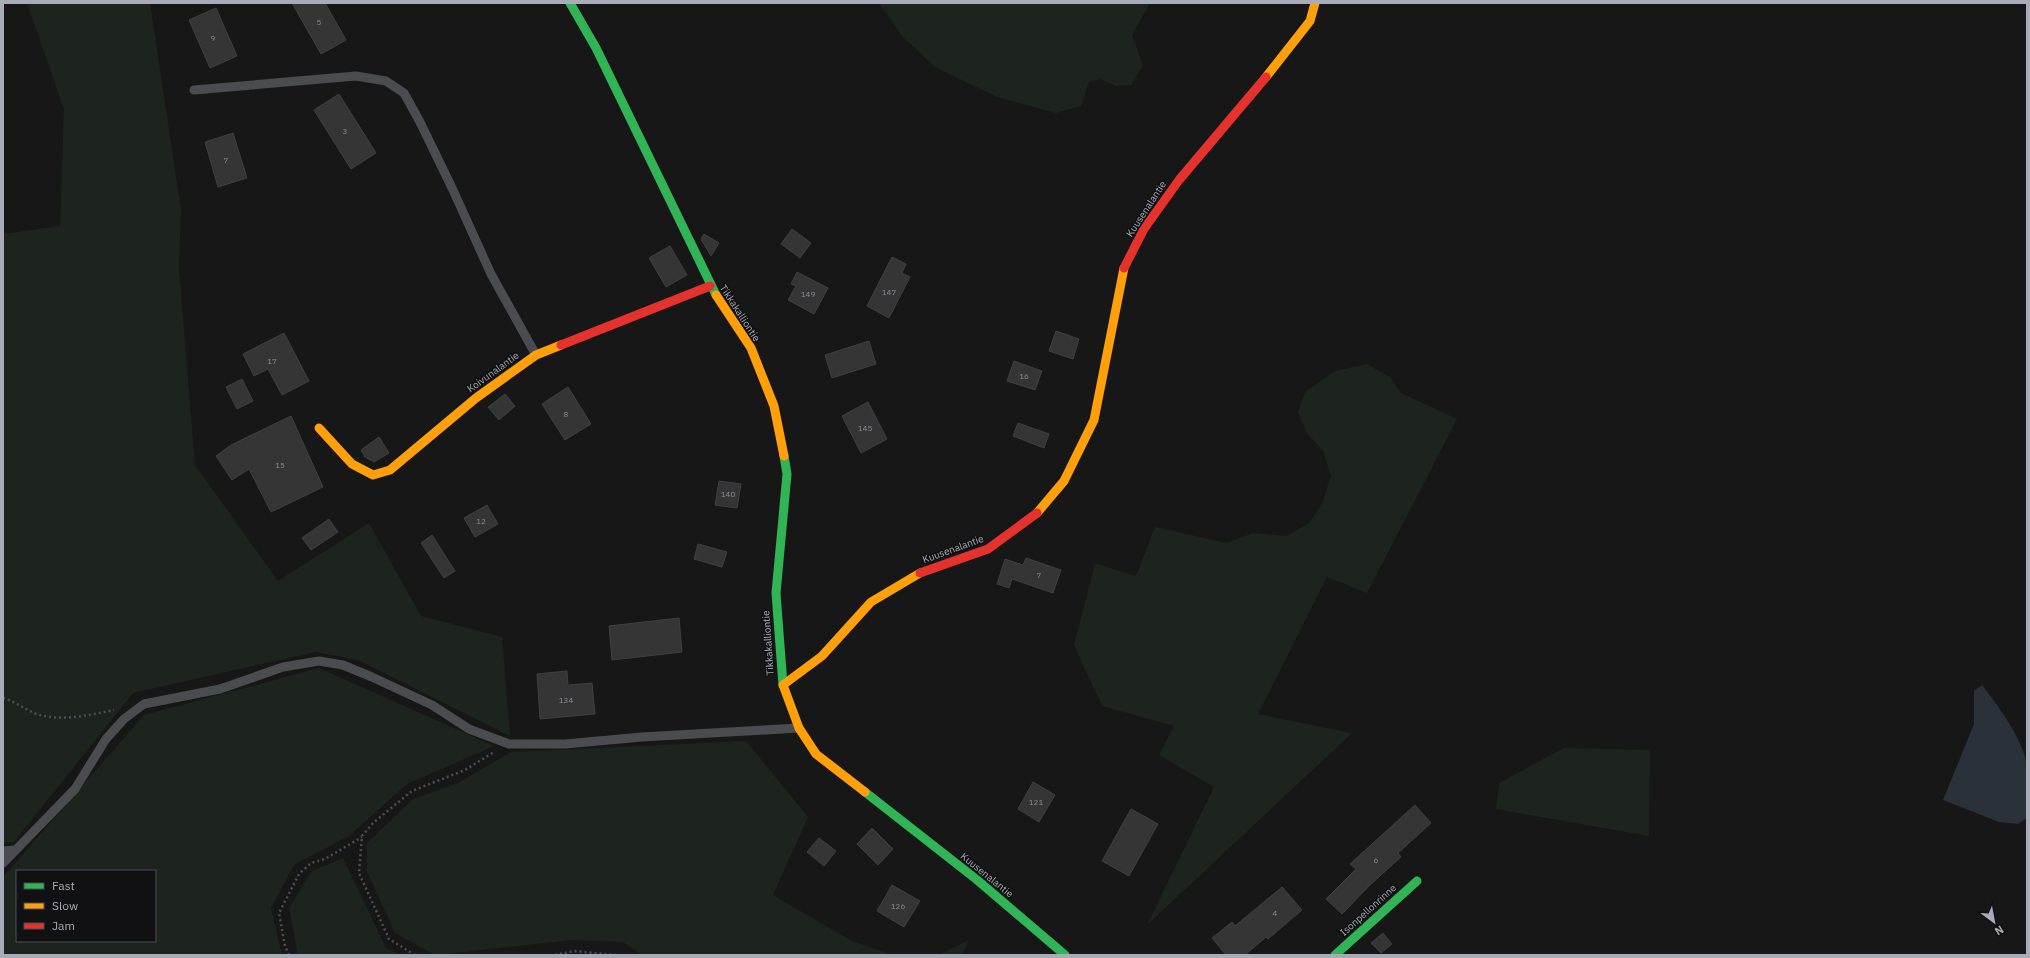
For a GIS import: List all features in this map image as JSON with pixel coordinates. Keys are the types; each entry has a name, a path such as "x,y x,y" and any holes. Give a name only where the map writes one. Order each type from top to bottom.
{"street":[{"name":"Tikkakalliontie","path":"570,3 596,48 710,286 750,348 774,406 787,474 776,593 783,685"},
{"name":"Kuusenalantie","path":"1065,955 976,879 816,754 799,728 783,685 822,656 871,602 921,572 988,549 1034,516 1064,481 1094,420 1123,270 1140,236 1179,180 1289,50 1310,21 1315,3"},
{"name":"Koivunalantie","path":"319,428 352,464 373,475 390,470 476,398 536,355 710,286"},
{"name":"Isonpellonrinne","path":"1335,955 1417,881"}],"lane":[{"path":"194,90 356,76 386,81 404,93 420,122 453,190 491,274 536,355"},
{"path":"3,863 75,789 106,739 124,719 144,704 220,688 283,667 319,661 343,665 432,706 470,728 509,744 565,744 642,737 799,728"},
{"path":"3,851 16,850"}],"path":[{"path":"3,698 15,701 35,713 54,718 120,710"},
{"path":"289,955 285,946 279,913 299,874 311,863 325,859 362,836 373,823 412,791 465,770 509,744"},
{"path":"362,836 359,873 389,939 415,955"},
{"path":"555,955 574,951 616,955"}],"shaded area":[{"path":"27,3 150,3 181,210 179,268 195,465 278,581 369,523 421,616 502,637 510,736 358,660 315,652 133,693 14,842 3,843 3,234 60,226 64,109"},
{"path":"879,3 1150,3 1132,35 1143,66 1131,85 1116,86 1100,79 1089,82 1081,106 1056,113 997,97 935,67 902,36"},
{"path":"1367,364 1390,377 1401,393 1457,419 1367,593 1327,577 1258,714 1352,733 1147,925 1214,787 1159,755 1174,726 1102,706 1074,645 1095,563 1136,576 1155,527 1227,543 1253,533 1287,536 1309,523 1322,504 1331,476 1323,451 1307,433 1298,412 1305,392 1335,371"},
{"path":"319,668 494,746 407,784 349,836 294,865 271,908 282,955 3,955 3,877 144,715"},
{"path":"1982,685 2010,724 2025,758 2027,768 2027,818 2018,824 1999,822 1943,800 1974,724 1974,691"},
{"path":"746,741 808,817 773,895 852,941 892,955 642,955 623,942 573,940 435,955 395,933 367,871 367,843 413,799 458,783 511,752"},
{"path":"1564,748 1650,750 1649,836 1496,809 1499,783"},
{"path":"343,858 386,948 400,955 298,955 289,908 312,871"},
{"path":"969,940 962,955 938,955"}],"building":[{"path":"292,3 325,3 346,40 321,54"},
{"path":"216,8 237,56 210,68 189,20"},
{"path":"339,94 376,153 351,169 314,110"},
{"path":"233,133 247,178 218,187 205,142"},
{"path":"792,229 811,243 800,258 781,244"},
{"path":"704,234 719,243 711,256 701,239"},
{"path":"670,246 687,275 666,287 649,258"},
{"path":"892,257 906,264 902,273 910,277 889,318 867,306"},
{"path":"797,272 828,288 814,314 788,300 796,286 791,284"},
{"path":"1056,331 1079,339 1073,359 1049,351"},
{"path":"284,333 309,381 282,395 268,369 254,376 243,354"},
{"path":"869,341 876,364 832,378 825,355"},
{"path":"1014,361 1042,371 1035,390 1007,381"},
{"path":"242,379 253,401 237,409 226,387"},
{"path":"568,387 591,424 565,440 542,404"},
{"path":"505,394 515,406 499,420 488,407"},
{"path":"868,402 887,439 861,453 842,416"},
{"path":"291,416 323,487 271,512 249,469 232,480 216,456 231,445"},
{"path":"1018,423 1049,434 1044,448 1013,436"},
{"path":"379,437 389,453 374,462 365,457 361,450"},
{"path":"719,481 741,484 737,508 715,505"},
{"path":"487,505 498,524 475,537 464,518"},
{"path":"329,519 338,532 311,550 302,538"},
{"path":"432,535 455,571 444,578 421,543"},
{"path":"698,544 727,552 722,567 694,559"},
{"path":"1026,558 1061,570 1053,593 1012,579 1009,588 997,584 1005,559 1023,565"},
{"path":"679,618 682,652 612,660 609,626"},
{"path":"567,671 568,685 592,683 595,714 540,719 537,674"},
{"path":"1033,782 1055,795 1039,822 1018,809"},
{"path":"1415,805 1431,823 1398,853 1401,857 1370,885 1342,914 1326,899 1356,869 1350,864"},
{"path":"1131,809 1158,824 1129,876 1102,861"},
{"path":"872,828 893,849 878,865 857,844"},
{"path":"819,838 836,851 824,866 807,852"},
{"path":"892,885 920,901 904,927 877,911"},
{"path":"1282,887 1302,910 1268,939 1266,937 1245,955 1226,955 1212,938 1232,922 1235,926"},
{"path":"1383,933 1392,944 1381,953 1371,943"}],"traffic: fast":[{"path":"570,3 596,48 716,295"},
{"path":"783,685 776,593 787,474 784,456"},
{"path":"865,792 976,879 1065,955"},
{"path":"1335,955 1417,881"}],"traffic: slow":[{"path":"1266,77 1310,21 1315,3"},
{"path":"1037,513 1064,481 1094,420 1124,268"},
{"path":"716,295 751,348 774,406 784,456"},
{"path":"319,428 352,464 373,475 390,470 476,398 536,355 561,345"},
{"path":"865,792 816,754 799,728 783,685 822,656 871,602 920,573"}],"traffic: jam":[{"path":"1124,268 1144,229 1179,180 1266,77"},
{"path":"561,345 710,286"},
{"path":"920,573 988,549 1037,513"}]}
